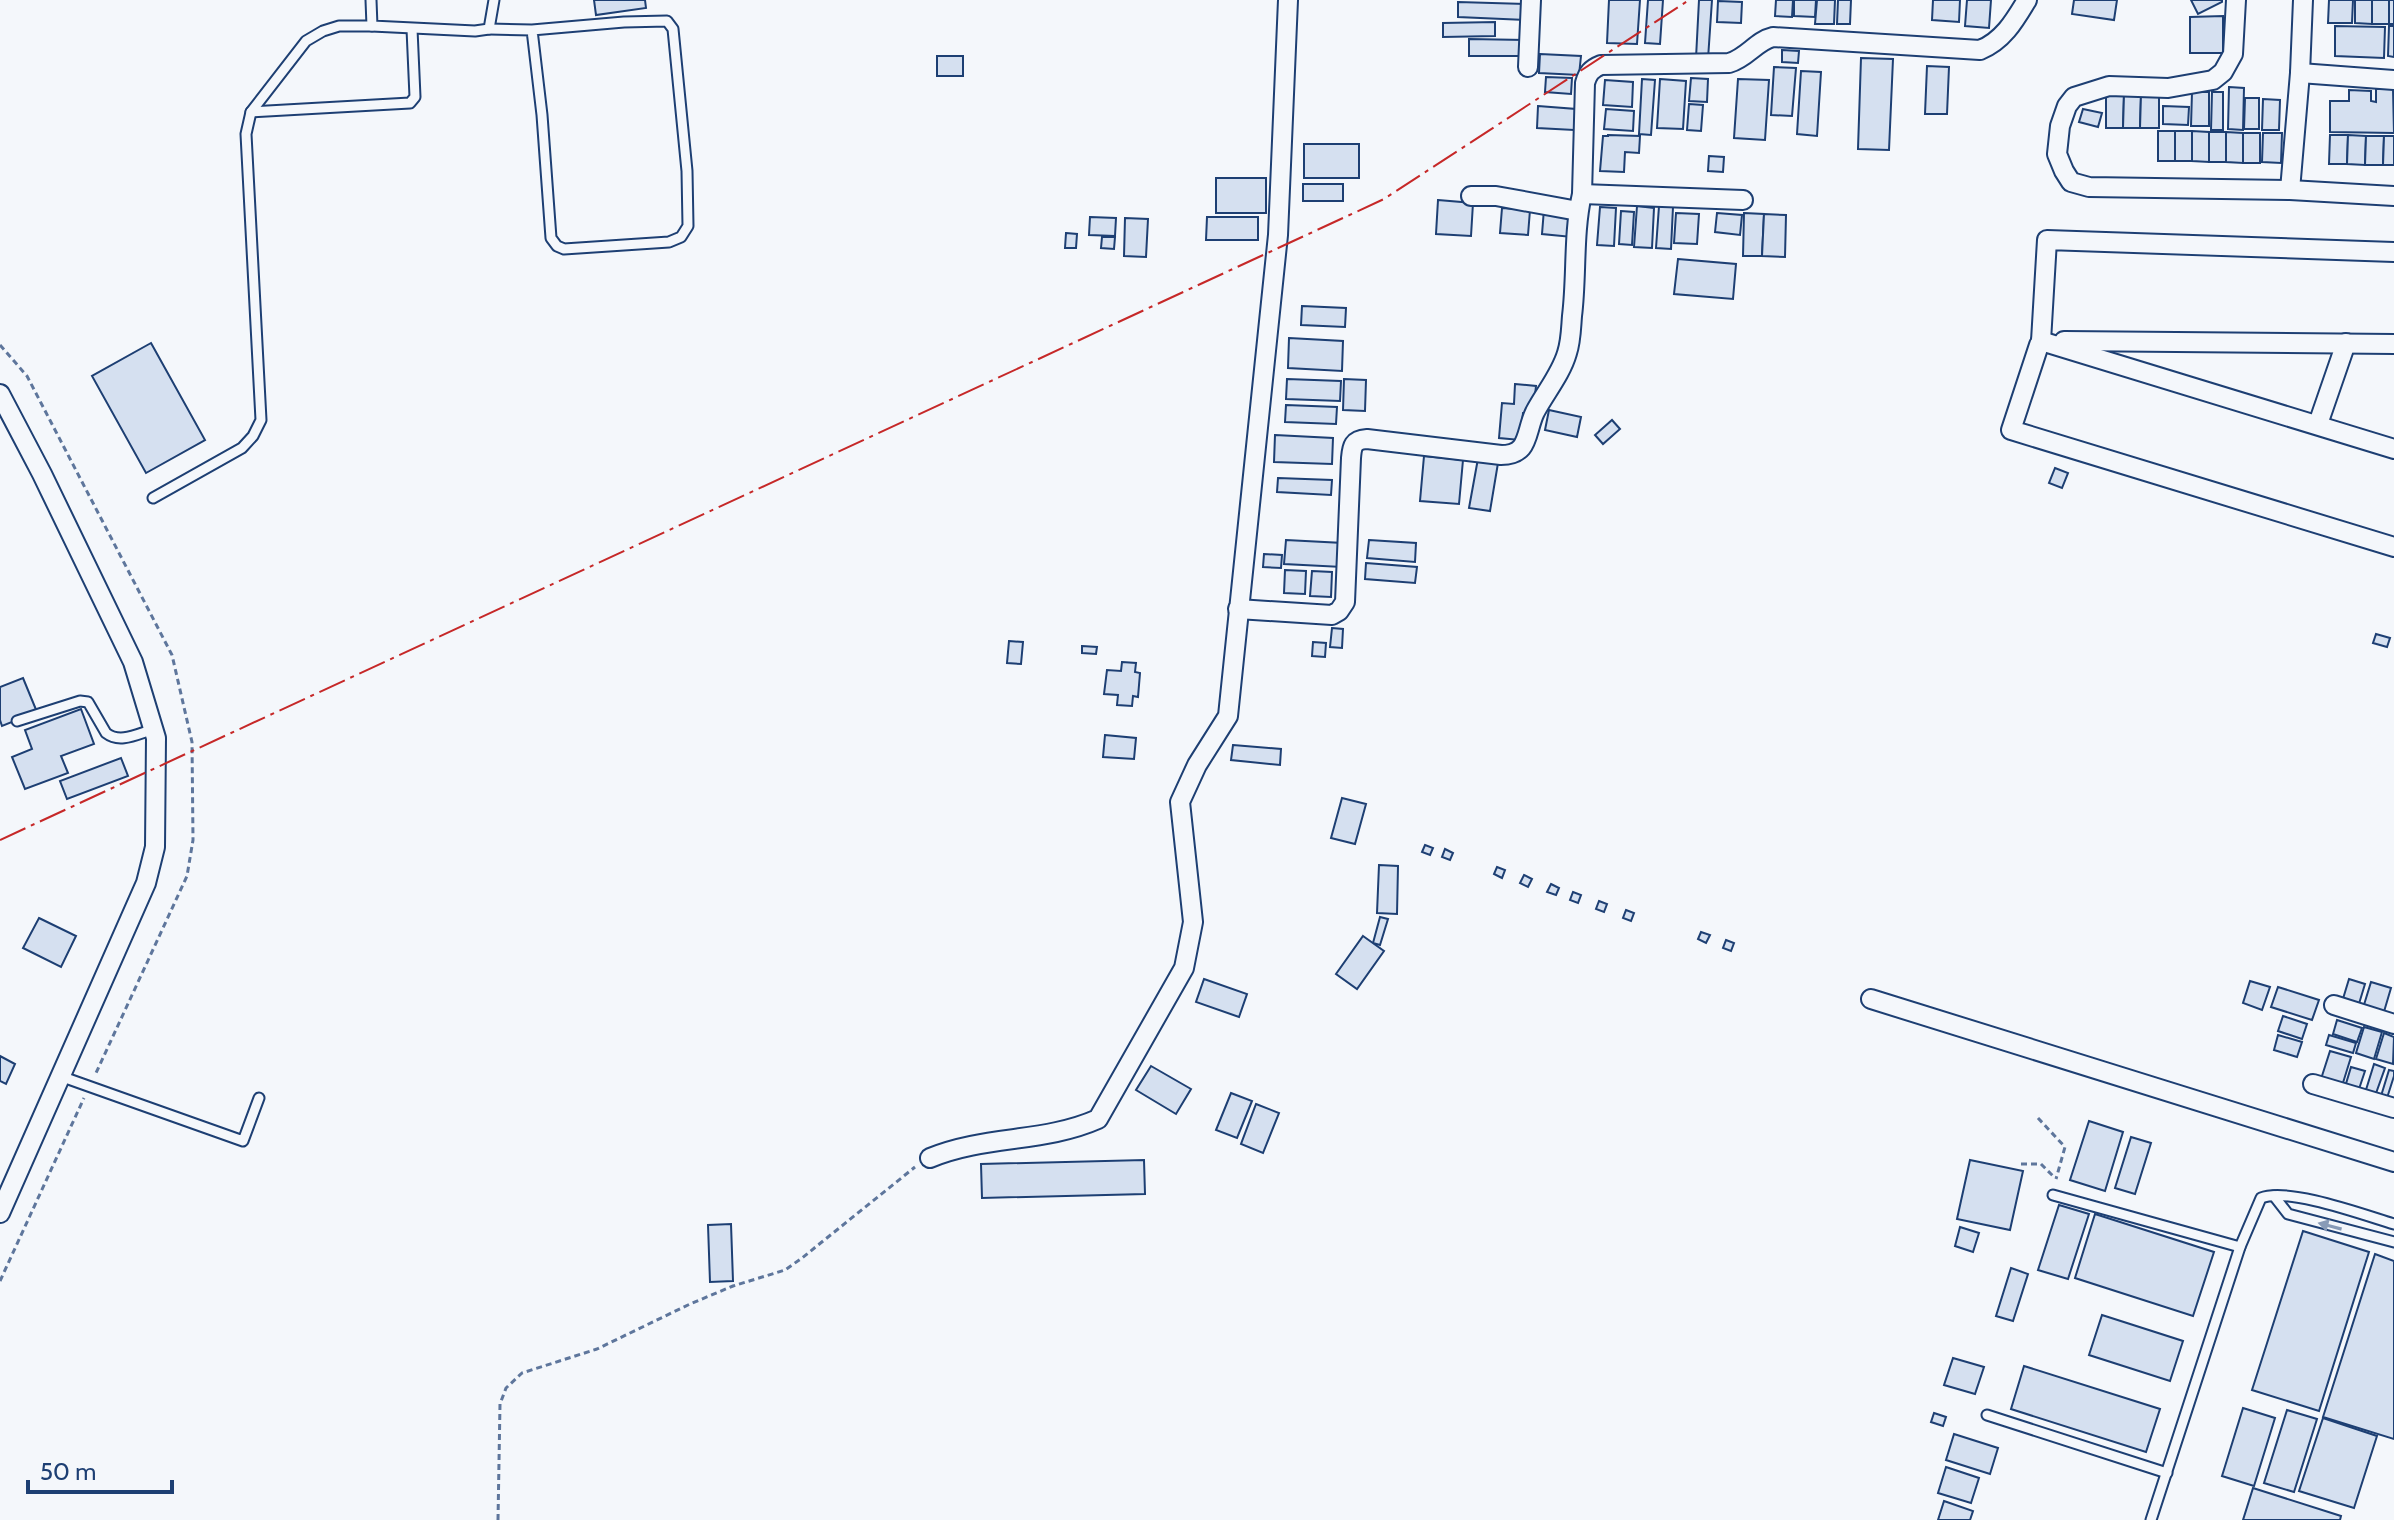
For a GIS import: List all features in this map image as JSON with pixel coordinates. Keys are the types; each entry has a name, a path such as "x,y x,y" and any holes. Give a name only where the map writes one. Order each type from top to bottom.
{"street":[{"path":"930,1158 956,1148 1078,1128 1098,1119 1184,968 1190,945 1193,903 1180,802 1197,765 1228,716 1277,251 1288,0"},
{"path":"1528,67 1531,0"},
{"path":"1238,609 1332,615 1343,607 1352,446 1359,440 1501,455 1513,455 1523,447 1535,413 1568,352 1575,296 1585,83 1593,69 1601,65 1729,63 1739,60 1765,39 1773,37 1980,50 1991,46 2005,34 2027,0"},
{"path":"2236,0 2233,54 2223,72 2213,80 2168,88 2109,86 2074,97 2060,126 2057,154 2071,182 2089,187 2290,190 2394,196"},
{"path":"2290,190 2303,0"},
{"path":"2300,73 2394,80"},
{"path":"1471,196 1580,202 1743,200"},
{"path":"2394,252 2047,240 2040,343 2011,430 2394,547"},
{"path":"2040,343 2394,344"},
{"path":"2040,343 2394,449"},
{"path":"2352,343 2394,354"},
{"path":"2318,424 2352,343"},
{"path":"0,394 133,662 156,738 155,823 152,863 146,883 0,1213"},
{"path":"1871,999 2394,1162"},
{"path":"2334,1005 2394,1024"},
{"path":"2313,1084 2394,1108"}],"lane":[{"path":"371,0 372,26"},
{"path":"489,29 494,0"},
{"path":"153,498 242,448 261,420 246,134 251,112 306,41 323,31 339,26 532,30 667,21 673,29 687,171 688,226 681,237 669,242 564,249 551,238 532,30"},
{"path":"251,112 410,103 415,97 412,29"},
{"path":"17,721 80,701 88,702 110,737 118,740 154,729"},
{"path":"60,1076 243,1141 259,1098"},
{"path":"2053,1195 2240,1247"},
{"path":"2151,1520 2240,1247 2261,1198 2274,1196 2296,1197 2394,1226 2391,1242 2288,1214 2274,1196"},
{"path":"1987,1415 2167,1473"}],"path":[{"path":"0,345 27,376 172,655 192,742 193,840 187,876 96,1073"},
{"path":"0,1281 89,1087"},
{"path":"2038,1118 2065,1147 2056,1179"},
{"path":"498,1520 500,1404 506,1388 522,1373 597,1349 704,1298 785,1270 908,1170 930,1158"},
{"path":"2021,1164 2041,1164 2056,1179 2068,1199"}],"building":[{"path":"594,0 645,0 646,8 596,15"},
{"path":"1609,0 1640,0 1637,44 1607,43"},
{"path":"1648,0 1663,0 1660,44 1645,43"},
{"path":"1699,0 1712,0 1708,59 1696,58"},
{"path":"1776,0 1793,0 1792,17 1775,16"},
{"path":"1794,0 1816,0 1815,17 1794,16"},
{"path":"1817,0 1835,0 1834,24 1815,24"},
{"path":"1838,0 1851,0 1850,24 1837,24"},
{"path":"1933,0 1960,0 1959,22 1932,20"},
{"path":"1967,0 1991,0 1989,28 1965,26"},
{"path":"2074,0 2117,0 2114,20 2072,14"},
{"path":"2191,0 2222,0 2222,2 2198,14"},
{"path":"2329,0 2353,0 2352,23 2328,23"},
{"path":"2355,0 2372,0 2372,24 2355,23"},
{"path":"2372,0 2389,0 2389,24 2372,24"},
{"path":"2389,0 2394,0 2394,24 2389,24"},
{"path":"1718,1 1742,2 1741,23 1717,22"},
{"path":"1458,2 1527,4 1526,20 1458,17"},
{"path":"2223,16 2223,53 2190,53 2190,17"},
{"path":"1495,22 1495,36 1443,37 1443,23"},
{"path":"2335,26 2385,27 2384,58 2335,56"},
{"path":"2389,26 2394,26 2394,57 2388,56"},
{"path":"1469,39 1525,40 1525,56 1469,56"},
{"path":"1782,50 1799,51 1798,63 1782,62"},
{"path":"1540,54 1581,56 1579,75 1539,73"},
{"path":"937,56 963,56 963,76 937,76"},
{"path":"1861,58 1893,59 1889,150 1858,149"},
{"path":"1927,66 1949,67 1947,114 1925,114"},
{"path":"1774,67 1796,68 1792,116 1771,115"},
{"path":"1801,71 1821,72 1817,136 1797,134"},
{"path":"1546,77 1572,78 1571,94 1545,92"},
{"path":"1691,78 1708,79 1707,102 1689,101"},
{"path":"1642,79 1655,80 1651,135 1639,134"},
{"path":"1660,79 1686,81 1683,129 1657,128"},
{"path":"1738,79 1769,80 1765,140 1734,138"},
{"path":"1605,80 1633,82 1632,107 1603,105"},
{"path":"2229,87 2244,88 2243,130 2228,129"},
{"path":"2376,89 2393,89 2394,133 2330,132 2330,101 2349,101 2349,90 2371,91 2371,101 2376,102"},
{"path":"2192,92 2209,92 2209,126 2191,126"},
{"path":"2212,92 2223,92 2223,130 2211,130"},
{"path":"2106,94 2124,94 2123,128 2106,128"},
{"path":"2124,94 2141,94 2140,128 2123,128"},
{"path":"2141,94 2159,94 2159,128 2140,128"},
{"path":"2245,98 2259,98 2259,129 2244,129"},
{"path":"2263,99 2280,100 2279,130 2262,130"},
{"path":"1689,104 1703,105 1701,131 1687,130"},
{"path":"1538,106 1576,109 1574,130 1537,128"},
{"path":"2163,106 2189,107 2188,125 2163,124"},
{"path":"1606,109 1634,111 1633,131 1604,129"},
{"path":"2083,109 2102,113 2098,127 2079,122"},
{"path":"2158,131 2175,131 2175,161 2158,161"},
{"path":"2175,131 2192,131 2192,161 2175,161"},
{"path":"2192,131 2209,132 2209,162 2192,161"},
{"path":"2209,132 2226,132 2226,162 2209,162"},
{"path":"2226,132 2243,133 2243,163 2226,162"},
{"path":"2243,133 2260,133 2260,163 2243,163"},
{"path":"2263,133 2282,133 2281,163 2262,162"},
{"path":"2330,135 2348,135 2347,164 2329,164"},
{"path":"2348,135 2366,136 2365,165 2347,164"},
{"path":"1603,136 1640,136 1639,153 1625,152 1624,172 1600,171"},
{"path":"2366,136 2384,136 2383,165 2365,165"},
{"path":"2384,136 2394,136 2394,165 2383,165"},
{"path":"1304,144 1359,144 1359,178 1304,178"},
{"path":"1709,156 1724,157 1723,172 1708,171"},
{"path":"1216,178 1266,178 1266,213 1216,213"},
{"path":"1303,184 1343,184 1343,201 1303,201"},
{"path":"1438,200 1473,203 1471,236 1436,234"},
{"path":"1637,206 1654,208 1652,248 1634,247"},
{"path":"1659,206 1673,207 1671,249 1656,248"},
{"path":"1600,207 1616,208 1614,246 1597,245"},
{"path":"1502,208 1530,210 1528,235 1500,233"},
{"path":"1544,209 1574,212 1572,237 1542,234"},
{"path":"1621,211 1634,212 1632,245 1619,244"},
{"path":"1676,213 1699,214 1697,244 1674,243"},
{"path":"1717,213 1742,215 1740,235 1715,232"},
{"path":"1744,213 1764,214 1762,256 1743,256"},
{"path":"1764,214 1786,215 1785,257 1762,256"},
{"path":"1090,217 1116,218 1115,236 1089,235"},
{"path":"1207,217 1258,217 1258,240 1206,240"},
{"path":"1125,218 1148,219 1146,257 1124,256"},
{"path":"1066,233 1077,234 1076,248 1065,248"},
{"path":"1102,237 1115,237 1114,249 1101,248"},
{"path":"1678,259 1736,264 1733,299 1674,294"},
{"path":"1302,306 1346,308 1345,327 1301,325"},
{"path":"1289,338 1343,341 1342,371 1288,368"},
{"path":"151,343 205,440 146,473 92,376"},
{"path":"1287,379 1341,381 1340,401 1286,399"},
{"path":"1344,379 1366,380 1365,411 1343,410"},
{"path":"1515,384 1536,386 1533,414 1523,413 1520,440 1499,438 1502,403 1514,404"},
{"path":"1286,405 1337,407 1336,424 1285,422"},
{"path":"1549,410 1581,417 1577,437 1545,430"},
{"path":"1612,420 1620,429 1603,444 1595,435"},
{"path":"1275,435 1333,438 1332,464 1274,462"},
{"path":"1479,453 1499,457 1490,511 1469,508"},
{"path":"1424,456 1463,460 1459,504 1420,501"},
{"path":"2055,468 2068,473 2062,488 2049,483"},
{"path":"1278,478 1332,480 1331,495 1277,492"},
{"path":"1286,540 1343,543 1342,567 1284,564"},
{"path":"1369,540 1416,543 1415,562 1367,558"},
{"path":"1264,554 1282,555 1281,568 1263,567"},
{"path":"1366,563 1417,567 1415,583 1365,579"},
{"path":"1285,570 1306,571 1305,594 1284,593"},
{"path":"1312,571 1332,572 1331,597 1310,596"},
{"path":"1332,628 1343,629 1342,648 1330,647"},
{"path":"2376,634 2390,638 2387,647 2373,643"},
{"path":"1009,641 1023,642 1021,664 1007,663"},
{"path":"1313,642 1326,643 1325,657 1312,656"},
{"path":"1082,646 1097,647 1096,654 1082,653"},
{"path":"1122,662 1136,663 1135,672 1140,673 1138,697 1133,696 1132,706 1117,705 1118,695 1104,694 1107,670 1121,671"},
{"path":"23,678 37,712 2,726 0,687"},
{"path":"81,709 94,744 61,756 68,773 25,789 12,757 32,749 25,730"},
{"path":"1105,735 1136,738 1134,759 1103,757"},
{"path":"1233,745 1281,749 1280,765 1231,760"},
{"path":"121,758 128,776 67,799 60,781"},
{"path":"1342,798 1366,804 1355,844 1331,838"},
{"path":"1425,845 1433,848 1430,855 1422,852"},
{"path":"1445,849 1453,853 1450,860 1442,857"},
{"path":"1379,865 1398,866 1397,914 1377,913"},
{"path":"1497,867 1505,870 1502,878 1494,874"},
{"path":"1524,875 1532,879 1528,887 1520,883"},
{"path":"1551,884 1559,888 1556,895 1547,892"},
{"path":"1573,892 1581,895 1578,903 1570,900"},
{"path":"1599,901 1607,904 1604,912 1596,909"},
{"path":"1626,910 1634,913 1631,921 1623,918"},
{"path":"1380,917 1388,919 1380,945 1373,943"},
{"path":"39,918 76,936 61,967 23,948"},
{"path":"1701,932 1710,935 1706,943 1698,939"},
{"path":"1363,936 1384,951 1357,989 1336,974"},
{"path":"1726,940 1734,943 1731,951 1723,948"},
{"path":"1204,979 1247,994 1239,1017 1196,1002"},
{"path":"2349,979 2365,984 2358,1007 2342,1002"},
{"path":"2250,981 2270,987 2262,1010 2243,1003"},
{"path":"2371,982 2391,988 2383,1015 2363,1008"},
{"path":"2278,987 2319,1000 2312,1020 2271,1007"},
{"path":"2283,1016 2307,1024 2302,1039 2278,1031"},
{"path":"2337,1020 2362,1028 2357,1042 2333,1034"},
{"path":"2364,1027 2382,1032 2374,1059 2356,1053"},
{"path":"2384,1033 2394,1037 2393,1064 2376,1059"},
{"path":"2278,1035 2302,1042 2297,1057 2274,1050"},
{"path":"2329,1035 2356,1043 2353,1053 2326,1045"},
{"path":"2330,1051 2351,1057 2342,1086 2321,1079"},
{"path":"0,1056 15,1064 6,1084 0,1081"},
{"path":"2374,1064 2385,1068 2375,1096 2365,1093"},
{"path":"1151,1066 1191,1089 1176,1114 1136,1090"},
{"path":"2351,1067 2365,1071 2358,1092 2345,1087"},
{"path":"2389,1070 2394,1071 2394,1076 2387,1098 2381,1096"},
{"path":"1231,1093 1252,1101 1237,1138 1216,1130"},
{"path":"1256,1104 1279,1113 1263,1153 1241,1144"},
{"path":"2089,1121 2123,1132 2105,1191 2070,1180"},
{"path":"2131,1137 2151,1143 2135,1194 2115,1188"},
{"path":"1144,1160 1145,1194 982,1198 981,1164"},
{"path":"1970,1160 2023,1171 2010,1230 1957,1219"},
{"path":"2059,1205 2089,1214 2068,1279 2038,1270"},
{"path":"2095,1214 2214,1252 2193,1316 2075,1278"},
{"path":"731,1224 733,1281 710,1282 708,1225"},
{"path":"1960,1227 1979,1233 1973,1252 1955,1246"},
{"path":"2303,1231 2369,1252 2319,1411 2252,1390"},
{"path":"2375,1254 2394,1261 2394,1439 2323,1417"},
{"path":"2011,1268 2028,1274 2013,1321 1996,1316"},
{"path":"2102,1315 2183,1341 2170,1381 2089,1355"},
{"path":"1953,1358 1984,1367 1975,1394 1944,1385"},
{"path":"2024,1366 2160,1409 2146,1452 2011,1409"},
{"path":"2243,1408 2275,1418 2254,1486 2222,1476"},
{"path":"2287,1410 2317,1419 2294,1492 2264,1483"},
{"path":"1934,1413 1946,1417 1943,1426 1931,1422"},
{"path":"2323,1418 2377,1436 2354,1508 2299,1491"},
{"path":"1954,1434 1998,1448 1990,1474 1946,1460"},
{"path":"1946,1467 1979,1478 1971,1503 1938,1493"},
{"path":"2253,1488 2341,1516 2340,1520 2243,1520"},
{"path":"1944,1501 1973,1511 1970,1520 1938,1520"}],"power":[{"path":"0,840 1384,199 1689,0"}]}
